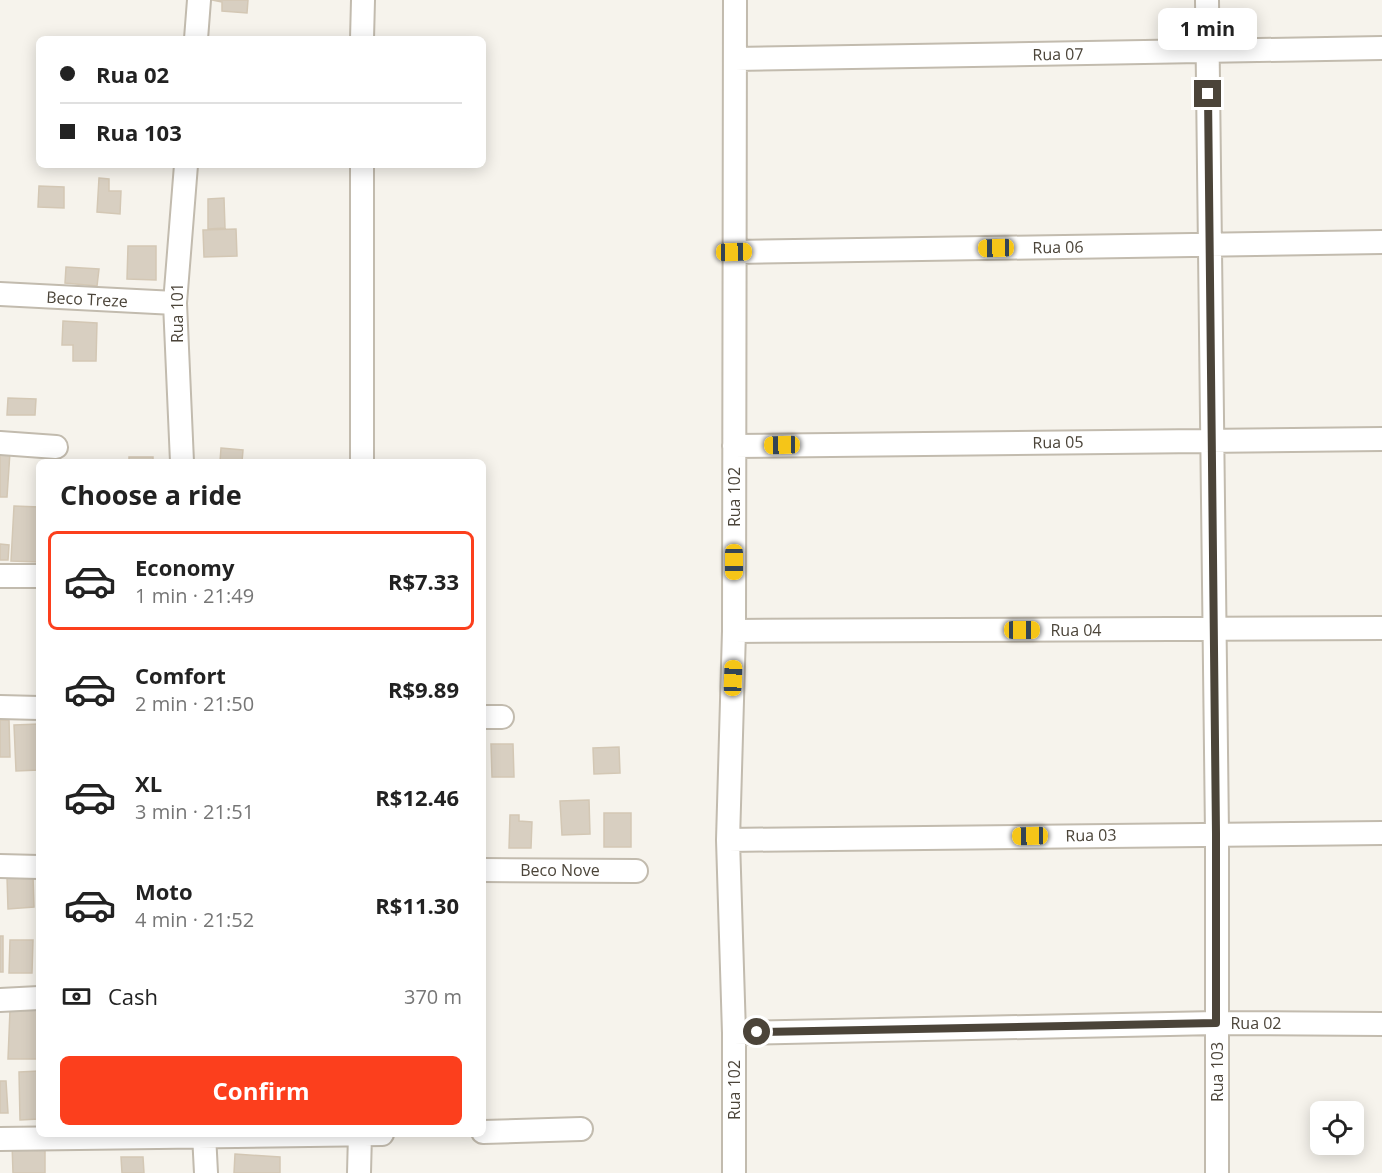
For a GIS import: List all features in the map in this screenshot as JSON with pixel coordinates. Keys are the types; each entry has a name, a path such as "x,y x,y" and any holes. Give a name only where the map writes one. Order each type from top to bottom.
{"street":[{"path":"196,36 199,0"},
{"path":"362,36 363,0"},
{"name":"Rua 102","path":"734,1173 734,1033 728,840 734,632 735,0"},
{"name":"Rua 103","path":"1207,0 1216,834 1217,1173"},
{"name":"Rua 07","path":"735,59 1382,48"},
{"name":"Rua 101","path":"182,459 175,303 186,168"},
{"path":"362,168 362,459"},
{"name":"Rua 06","path":"734,252 1382,242"},
{"name":"Beco Treze","path":"0,294 175,303"},
{"name":"Rua 05","path":"734,446 1382,439"},
{"path":"0,443 56,447"},
{"path":"0,576 36,576"},
{"name":"Rua 04","path":"734,632 1382,628"},
{"path":"0,707 36,708"},
{"name":"Rua 03","path":"728,840 1382,833"},
{"path":"0,866 36,867"},
{"name":"Beco Nove","path":"486,870 636,871"},
{"path":"0,1000 36,998"},
{"name":"Rua 02","path":"734,1033 1216,1023 1382,1024"},
{"path":"486,1132 581,1129"},
{"path":"0,1139 102,1137"},
{"path":"204,1137 206,1173"},
{"path":"359,1173 360,1137"}],"building":[{"path":"212,0 248,0 247,13 222,11 222,2"},
{"path":"99,178 109,179 109,191 121,191 120,214 97,212"},
{"path":"39,186 64,187 64,208 38,207"},
{"path":"224,198 225,228 208,229 208,199"},
{"path":"236,229 237,256 204,257 203,230"},
{"path":"128,246 156,246 156,280 127,279"},
{"path":"66,267 99,269 97,286 65,283"},
{"path":"63,321 97,323 96,361 73,361 73,345 62,345"},
{"path":"8,398 36,399 35,415 7,415"},
{"path":"221,448 243,450 242,459 220,459"},
{"path":"0,452 10,452 7,497 0,497"},
{"path":"129,457 153,457 153,459 129,459"},
{"path":"14,506 36,507 36,562 11,561"},
{"path":"0,544 9,545 8,560 0,560"},
{"path":"0,720 9,720 10,757 0,757"},
{"path":"36,724 36,770 16,771 14,725"},
{"path":"491,744 513,744 514,777 492,777"},
{"path":"619,747 620,773 594,774 593,748"},
{"path":"589,800 590,834 562,835 560,801"},
{"path":"604,813 631,813 631,847 604,847"},
{"path":"510,815 519,815 519,821 532,822 531,848 509,848"},
{"path":"33,875 34,907 8,909 7,877"},
{"path":"0,936 3,936 3,972 0,972"},
{"path":"10,940 33,940 32,973 9,973"},
{"path":"10,1010 36,1010 36,1059 8,1059"},
{"path":"36,1071 36,1119 20,1120 19,1072"},
{"path":"0,1081 6,1081 8,1113 0,1113"},
{"path":"12,1143 45,1149 45,1173 13,1173"},
{"path":"235,1154 280,1157 280,1173 234,1173"},
{"path":"121,1157 143,1157 144,1173 122,1173"}],"route":[{"path":"757,1032 1216,1023 1208,94"}]}
